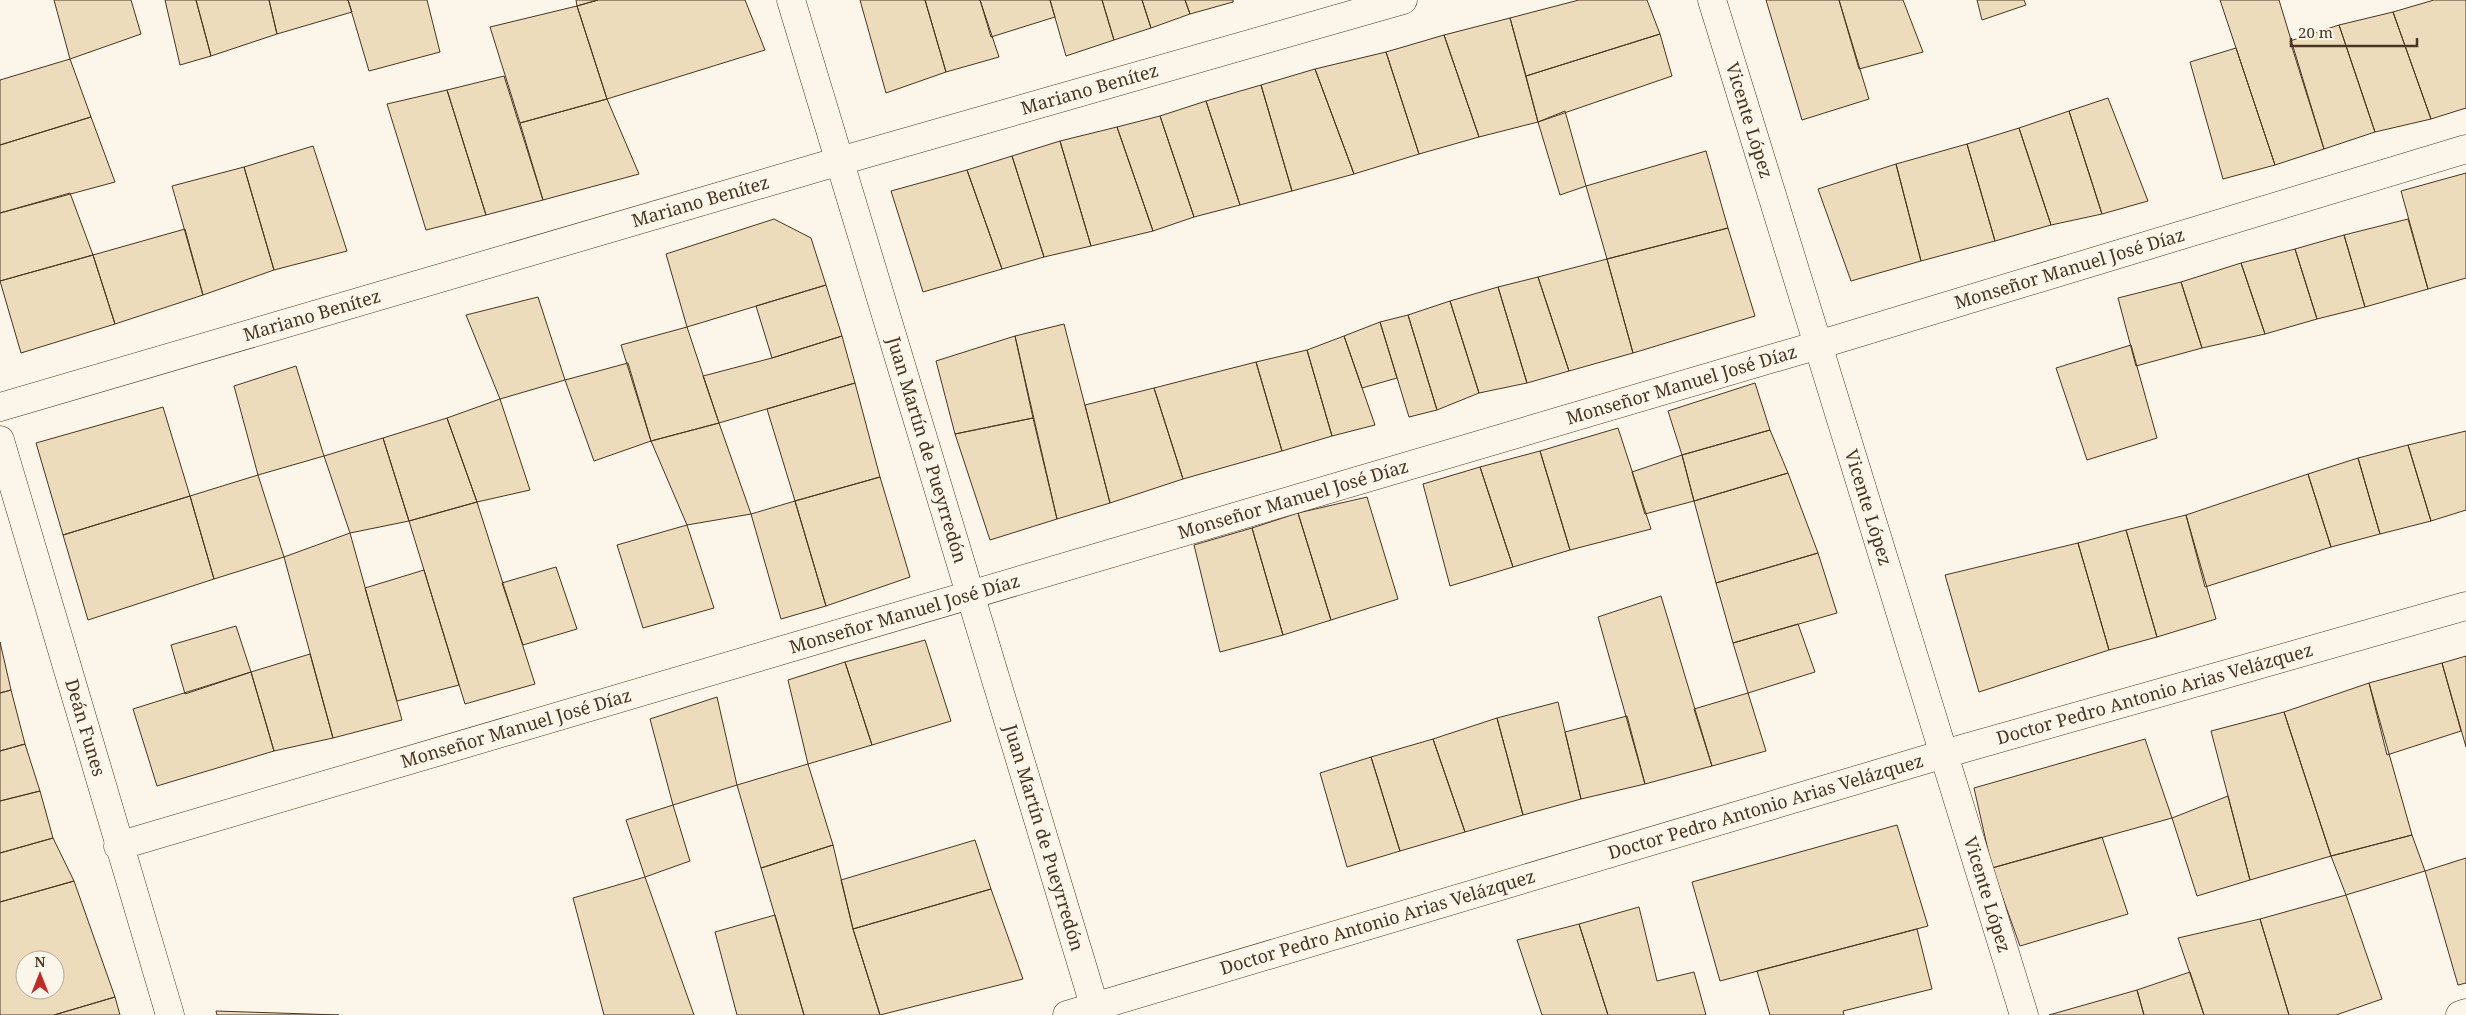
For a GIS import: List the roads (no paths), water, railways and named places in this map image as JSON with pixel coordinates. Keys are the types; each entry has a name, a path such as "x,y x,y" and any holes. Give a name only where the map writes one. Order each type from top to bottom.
{"street":[{"name":"Juan Martín de Pueyrredón","path":"791,0 1096,1011"},
{"name":"Mariano Benítez","path":"0,407 840,161 1403,0"},
{"name":"Vicente López","path":"1712,0 2024,1015"},
{"name":"Monseñor Manuel José Díaz","path":"118,846 1818,345 2466,149"},
{"name":"Deán Funes","path":"0,440 118,846 170,1015"},
{"name":"Doctor Pedro Antonio Arias Velázquez","path":"1067,1015 1096,1011 1944,754 2466,606"},
{"path":"2460,1015 2466,1013"}]}
